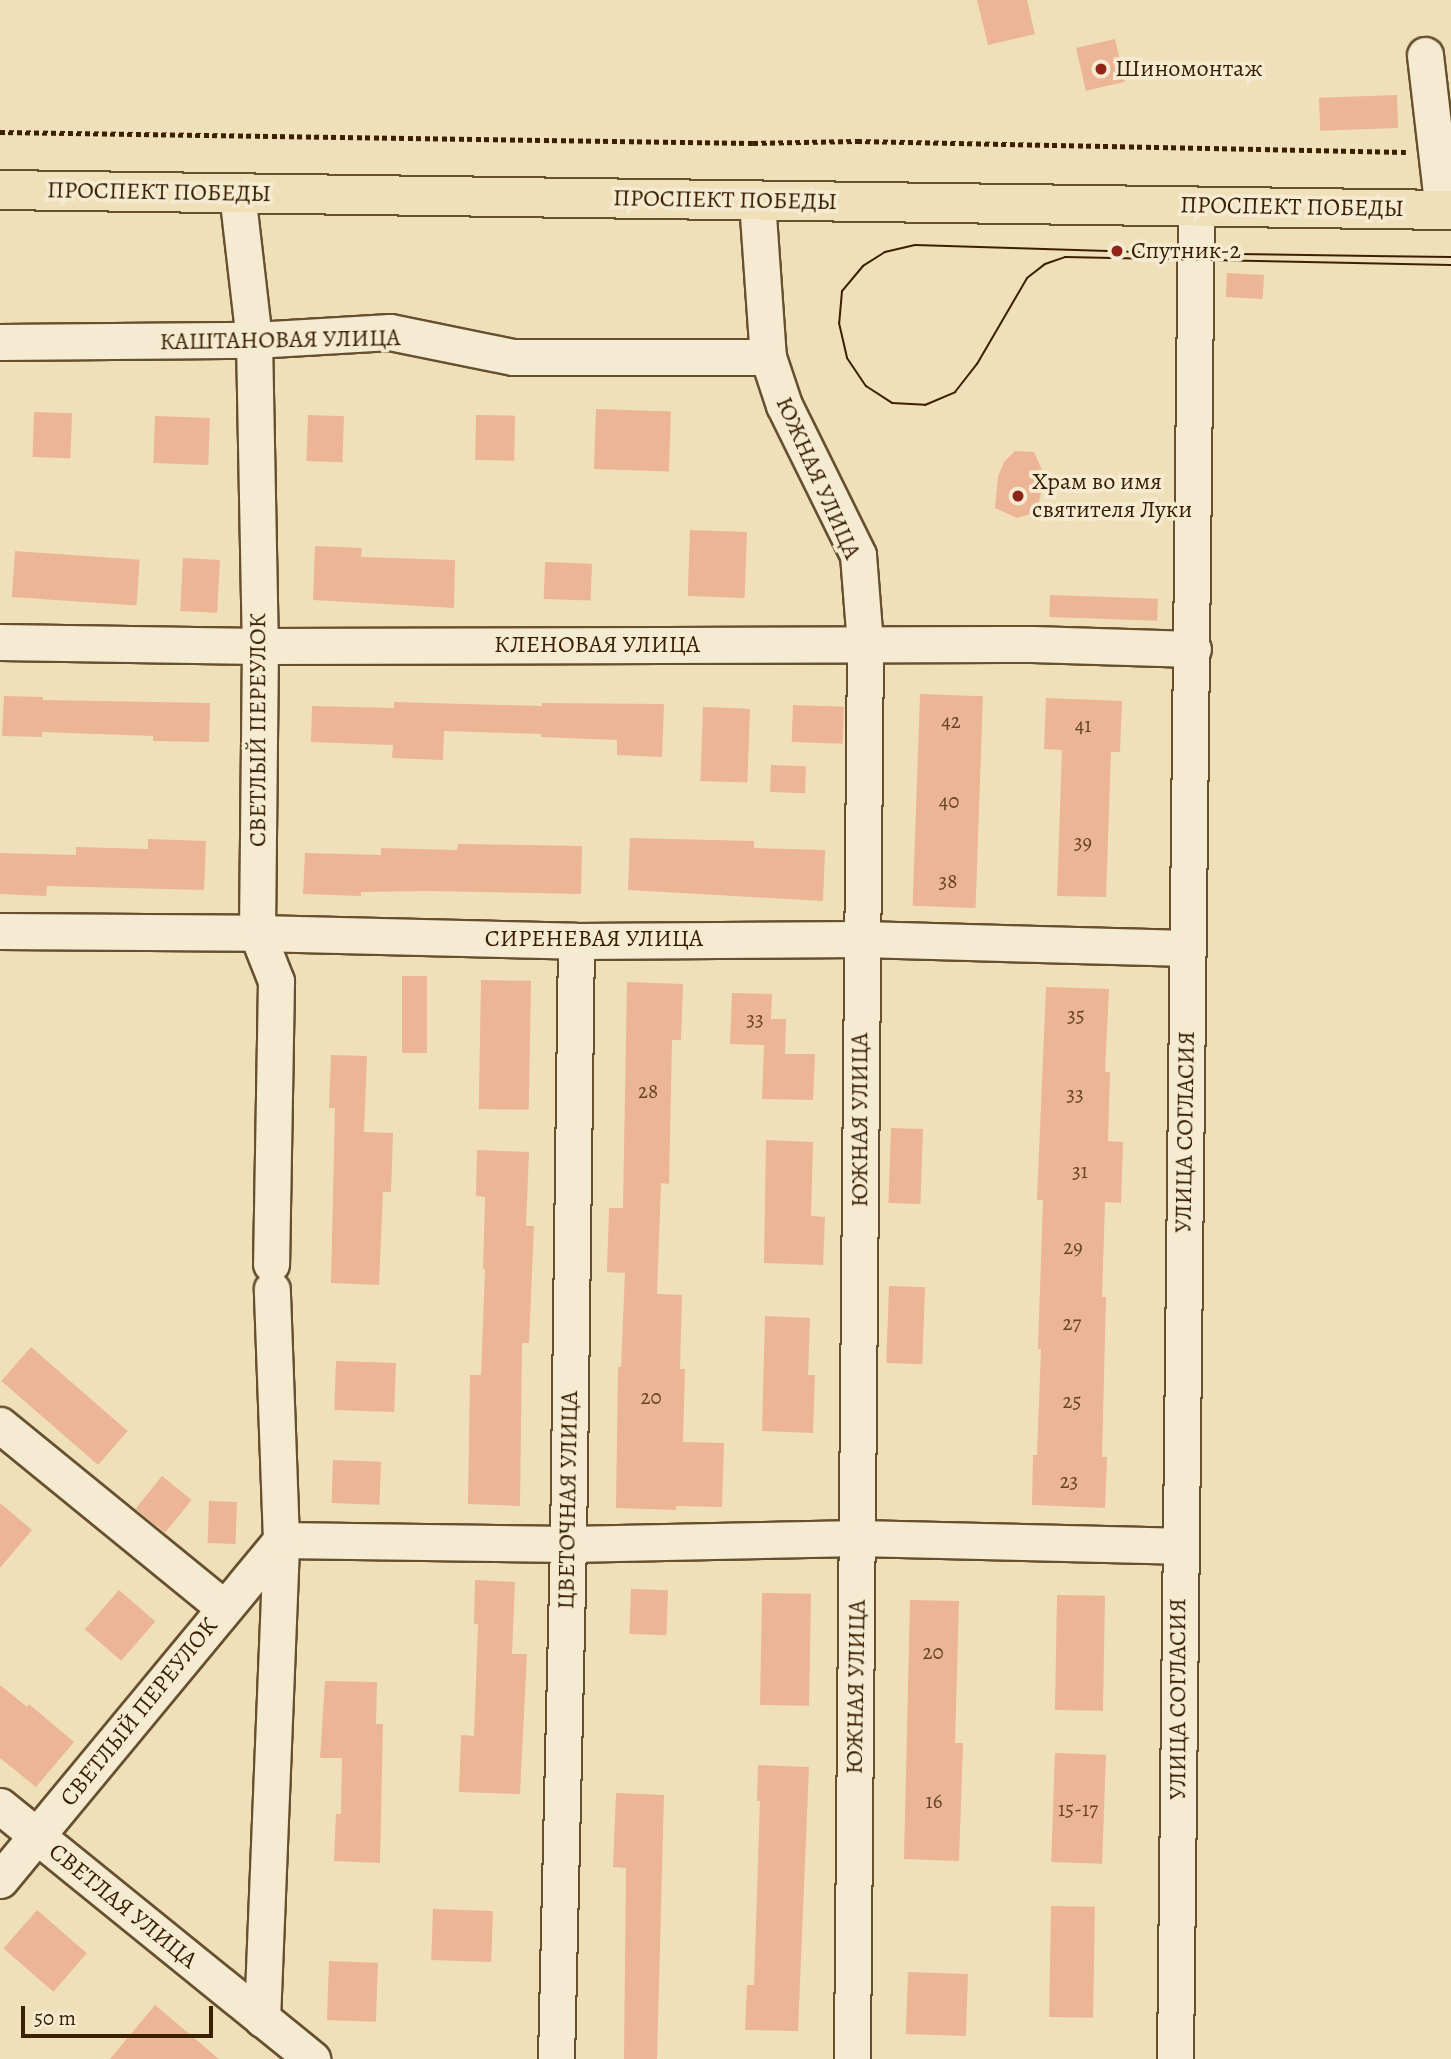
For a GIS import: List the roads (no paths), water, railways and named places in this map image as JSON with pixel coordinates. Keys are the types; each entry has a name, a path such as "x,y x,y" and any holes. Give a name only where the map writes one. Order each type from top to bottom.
{"main road":[{"name":"ПРОСПЕКТ ПОБЕДЫ","path":"0,190 1447,210"}],"street":[{"path":"1425,54 1447,210"},
{"name":"СВЕТЛЫЙ ПЕРЕУЛОК","path":"0,1880 281,1540 272,1277 276,981 257,933 260,646 254,340 237,194"},
{"name":"ЮЖНАЯ УЛИЦА","path":"757,201 768,357 783,405 858,555 865,644 852,2059"},
{"name":"УЛИЦА СОГЛАСИЯ","path":"1175,2059 1178,1546 1193,649 1196,205"},
{"name":"КАШТАНОВАЯ УЛИЦА","path":"0,342 254,340 390,332 513,357 768,357"},
{"name":"КЛЕНОВАЯ УЛИЦА","path":"0,642 260,646 865,644 1193,649"},
{"name":"СИРЕНЕВАЯ УЛИЦА","path":"0,931 257,933 576,941 862,939 1188,948"},
{"name":"ЦВЕТОЧНАЯ УЛИЦА","path":"556,2059 568,1544 576,941"},
{"name":"СВЕТЛЫЙ ПЕРЕУЛОК","path":"0,1425 224,1608"},
{"path":"262,2019 281,1540 568,1544 858,1538 1178,1546"},
{"name":"СВЕТЛАЯ УЛИЦА","path":"0,1805 312,2059"}],"tram line":[{"path":"1451,257 1172,253 915,245 885,252 863,266 842,291 839,323 847,358 866,386 892,403 925,405 955,392 977,364 1027,278 1045,264 1065,257 1451,265"}],"place":[{"name":"Шиномонтаж","path":"1101,69"},
{"name":"Спутник-2","path":"1117,251"},
{"name":"Храм во имя святителя Луки","path":"1018,496"}]}
